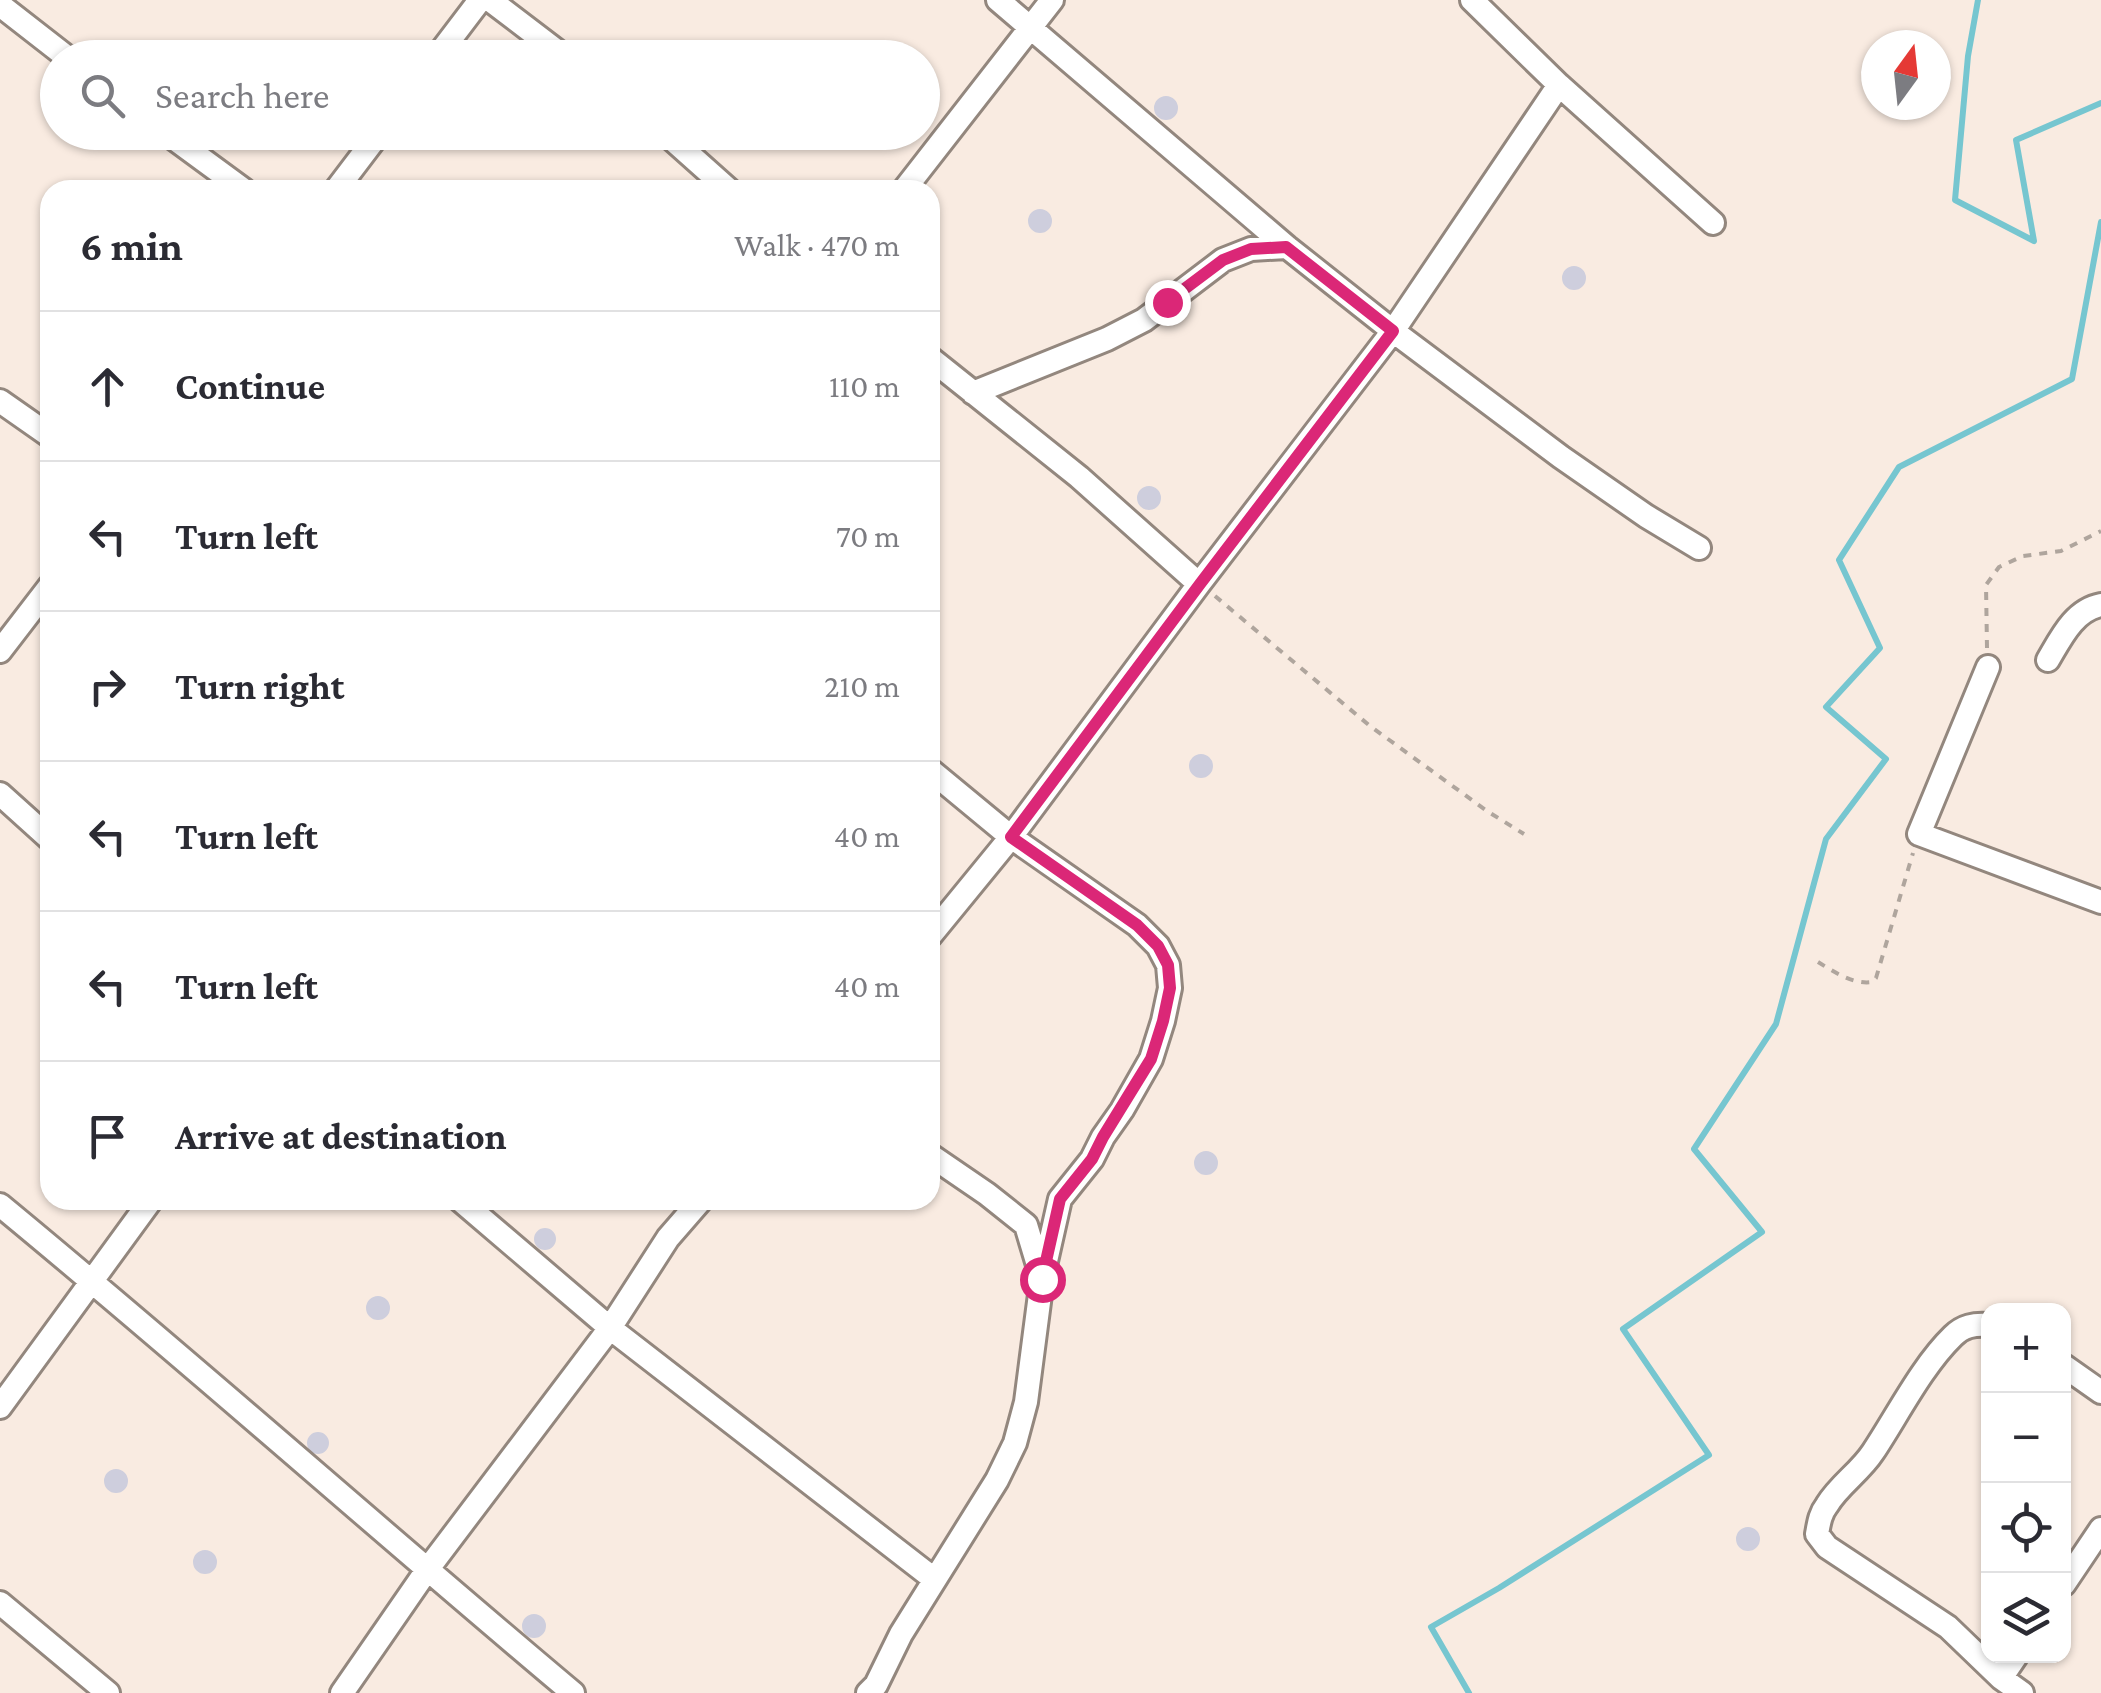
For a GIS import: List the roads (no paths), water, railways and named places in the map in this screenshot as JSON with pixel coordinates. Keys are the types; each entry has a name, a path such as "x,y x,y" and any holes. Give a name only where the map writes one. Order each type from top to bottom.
{"street":[{"path":"450,40 480,0"},
{"path":"490,0 542,40"},
{"path":"998,0 1286,247 1393,331 1561,457 1698,548"},
{"path":"940,144 1052,0"},
{"path":"1472,0 1559,85 1713,223"},
{"path":"0,4 45,40"},
{"path":"940,924 1011,837 1393,331 1559,85"},
{"path":"190,150 231,180"},
{"path":"344,180 366,150"},
{"path":"684,150 718,180"},
{"path":"912,180 935,150"},
{"path":"973,392 1108,339 1144,320 1223,260 1251,249 1286,247"},
{"path":"940,366 1079,477 1200,584"},
{"path":"0,401 40,429"},
{"path":"0,651 40,599"},
{"path":"2048,660 2082,612 2101,605"},
{"path":"1988,667 1919,834 2101,902"},
{"path":"868,1693 997,1480 1015,1443 1026,1402 1042,1279 1060,1199 1092,1159 1151,1059 1170,988 1168,965 1158,946 1137,925 1011,837 940,778"},
{"path":"0,794 40,831"},
{"path":"940,1162 1026,1225 1042,1279"},
{"path":"0,1205 573,1693"},
{"path":"0,1407 144,1210"},
{"path":"472,1210 610,1328 934,1579"},
{"path":"342,1693 427,1570 610,1328 668,1238 692,1210"},
{"path":"1981,1324 1953,1336 1864,1465 1827,1504 1818,1534 1828,1548 1948,1627 2022,1693"},
{"path":"2071,1371 2101,1392"},
{"path":"2071,1574 2101,1529"},
{"path":"0,1603 108,1693"},
{"path":"2002,1678 2012,1663"}],"waterway":[{"path":"1978,0 1968,56 1955,200 2034,241 2016,140 2101,103"},
{"path":"1469,1693 1431,1627 1709,1455 1623,1329 1762,1232 1694,1149 1776,1024 1826,839 1886,759 1826,707 1880,648 1839,560 1899,467 2072,379 2101,222"}]}
